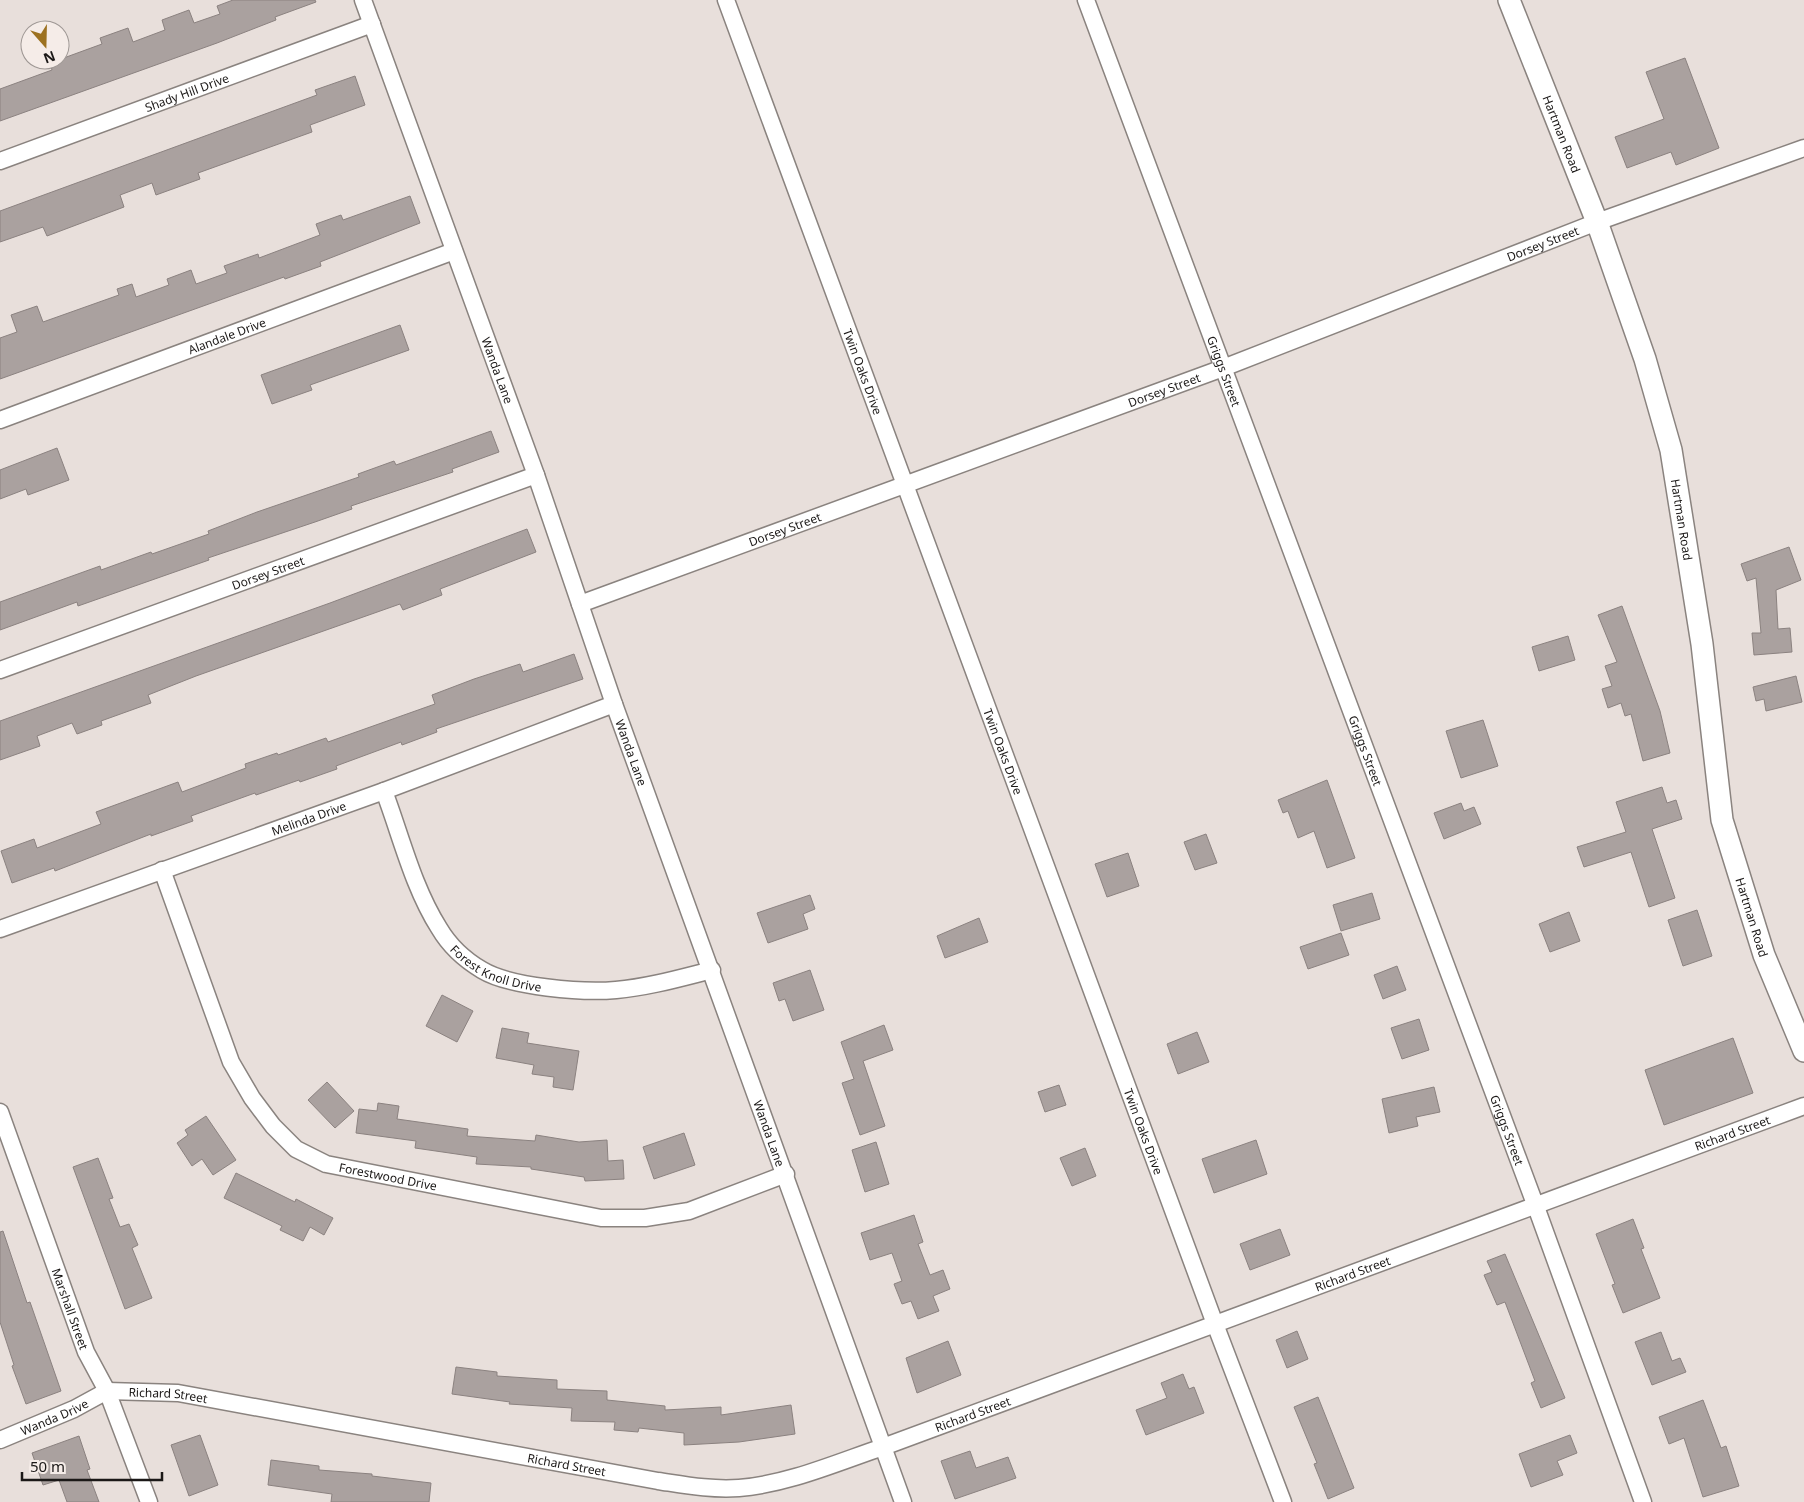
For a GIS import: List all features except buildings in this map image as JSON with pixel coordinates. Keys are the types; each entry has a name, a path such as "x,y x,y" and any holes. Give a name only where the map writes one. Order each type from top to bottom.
{"street":[{"name":"Wanda Lane","path":"363,0 536,475 614,704 786,1174 903,1502"},
{"name":"Twin Oaks Drive","path":"726,0 1215,1324 1283,1502"},
{"name":"Griggs Street","path":"1086,0 1535,1204 1643,1502"},
{"name":"Hartman Road","path":"1509,0 1597,222 1645,359 1671,450 1702,644 1722,820 1764,955 1804,1051"},
{"name":"Shady Hill Drive","path":"0,161 372,24"},
{"name":"Dorsey Street","path":"580,604 1223,368 1597,222 1804,148"},
{"name":"Alandale Drive","path":"0,420 454,251"},
{"name":"Dorsey Street","path":"0,670 536,475"},
{"name":"Melinda Drive","path":"0,929 384,791 614,704"},
{"name":"Forest Knoll Drive","path":"384,791 421,894 439,929 458,952 483,971 511,981 563,989 615,990 654,985 712,970"},
{"name":"Forestwood Drive","path":"162,870 231,1062 252,1098 273,1126 296,1149 326,1164 601,1218 645,1218 689,1211 786,1174"},
{"name":"Richard Street","path":"107,1391 178,1393 705,1488 738,1488 767,1484 882,1447 1804,1106"},
{"name":"Marshall Street","path":"0,1112 86,1352 107,1391 149,1502"},
{"name":"Wanda Drive","path":"0,1440 74,1409 107,1391"}]}
